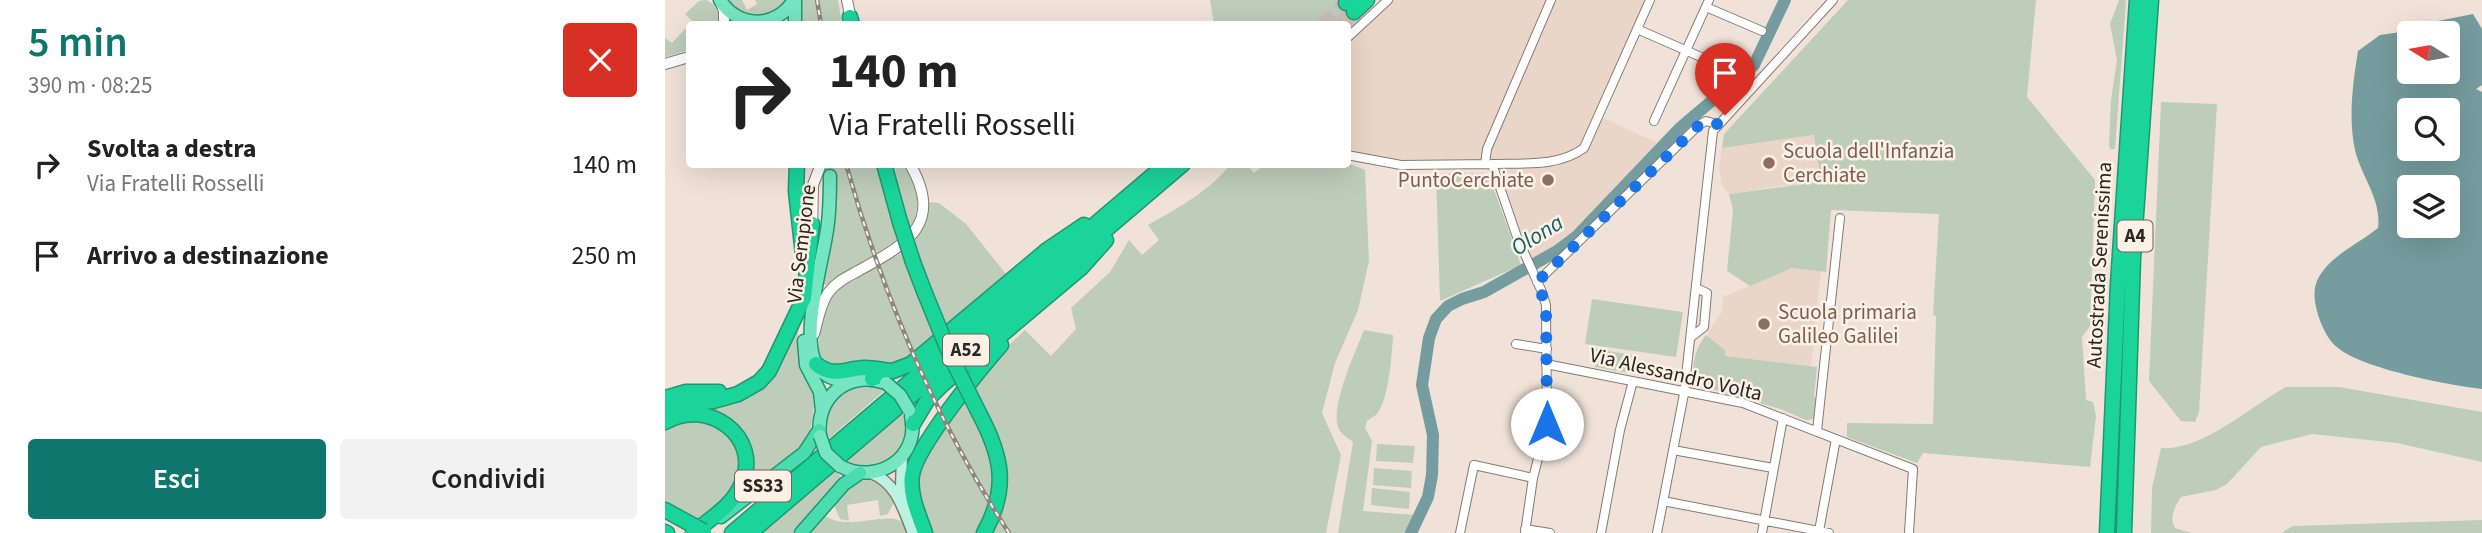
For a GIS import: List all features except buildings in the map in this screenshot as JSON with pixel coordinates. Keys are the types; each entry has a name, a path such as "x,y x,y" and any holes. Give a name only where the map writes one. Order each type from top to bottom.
{"highway":[{"path":"1350,5 1367,0"},
{"name":"Autostrada Serenissima","path":"2105,533 2137,0"},
{"name":"Autostrada Serenissima","path":"2124,533 2133,258 2151,0"},
{"path":"789,332 798,304 802,278 803,253 796,191 797,168"},
{"path":"885,168 924,291 951,357 996,447 1000,488 996,506 984,533"},
{"name":"A52","path":"732,533 1161,168"},
{"name":"A52","path":"750,533 1178,168"},
{"path":"919,532 911,484 919,454 993,354 1111,234 1161,191 1180,168"},
{"path":"879,381 911,364 1047,250 1149,179"},
{"path":"665,411 683,404 731,397 764,377 781,350 801,307 812,224"},
{"path":"911,417 942,385 1072,275"},
{"path":"665,398 686,392 725,392 741,388 763,372 781,350"},
{"path":"816,364 837,373 865,368 897,371"},
{"path":"665,422 685,414 713,416 728,426 743,449 745,475 738,492 700,531 665,510"},
{"name":"SS33","path":"700,531 738,506 804,453 820,433"},
{"name":"SS33","path":"801,533 844,484 866,473"},
{"path":"2127,473 2130,533"}],"main road":[{"path":"762,21 783,13 794,0"},
{"path":"794,0 794,21"},
{"path":"720,1 737,17 750,21"},
{"name":"Via Sempione","path":"822,411 820,392 806,365 811,317 828,223 829,176"},
{"name":"Via Sempione","path":"808,343 816,364"},
{"path":"816,364 825,375 848,383 879,381 897,390 911,417 909,444 902,456 901,487 919,532"},
{"path":"848,383 832,393 822,411 820,433 826,453 840,466 881,477 894,489 919,532"},
{"name":"SS33","path":"866,473 888,468 902,456"}],"street":[{"path":"1351,34 1388,0"},
{"path":"1550,533 1525,531 1533,478 1546,431 1546,305 1488,164 1487,149 1551,0"},
{"path":"1351,156 1401,165 1488,164 1573,157 1584,148 1650,0"},
{"path":"1657,533 1684,391 1712,135 1717,124 1833,0"},
{"path":"720,1 724,21"},
{"path":"1654,121 1707,3 1762,31"},
{"path":"1637,29 1737,75"},
{"path":"665,64 686,58"},
{"path":"1537,282 1699,125 1706,121 1717,124"},
{"path":"808,343 813,185 819,168"},
{"path":"808,343 832,288 900,247 919,225 923,198 912,168"},
{"path":"1817,431 1840,218"},
{"path":"1691,337 1704,327 1707,310 1707,293 1696,288"},
{"path":"1515,344 1547,349"},
{"name":"Via Alessandro Volta","path":"1546,364 1743,403 1913,469 1909,533"},
{"path":"1601,533 1620,430 1633,381"},
{"path":"1762,533 1783,418"},
{"path":"1819,531 1836,439"},
{"path":"1673,450 1773,468"},
{"path":"1460,533 1474,465 1533,478"},
{"path":"1663,501 1829,533"}],"shaded area":[{"path":"1393,0 1653,0 1601,117 1658,143 1569,236 1529,260 1494,160 1387,160 1351,153 1351,37"},
{"name":"Scuola dell'Infanzia Cerchiate","path":"1814,135 1821,182 1729,194 1722,186 1719,168 1722,148"},
{"name":"Scuola primaria Galileo Galilei","path":"1792,268 1821,271 1811,366 1724,356 1725,350 1706,335 1722,312 1723,297"}],"green space":[{"path":"706,0 716,7 720,21 692,21 685,14 699,1"},
{"path":"727,0 742,0 747,10 757,4 755,0 786,0 772,11 749,15"},
{"path":"802,0 838,0 842,21 799,21 799,6"},
{"path":"1210,0 1342,0 1361,19 1351,28 1351,21 1214,21"},
{"path":"1848,0 2036,0 2027,97 2095,180 2090,326 2082,337 2086,400 2093,402 2096,416 2090,467 1923,453 1917,463 1847,437 1847,423 1933,424 1936,316 1933,315 1939,214 1831,210 1826,272 1792,268 1750,286 1727,271 1733,210 1729,194 1821,182 1814,135 1722,148 1724,134"},
{"path":"2119,0 2126,0 2115,149 2110,149 2111,100 2117,60 2110,24"},
{"path":"686,27 686,51 665,57 665,38 672,43"},
{"path":"2161,102 2217,104 2199,412 2195,422 2181,421 2149,381"},
{"path":"1351,164 1365,170 1369,261 1358,310 1335,363 1322,413 1341,455 1326,533 991,533 1005,463 1002,448 985,410 995,491 979,533 929,533 916,484 927,452 990,363 1025,330 1051,356 1076,329 1071,308 1110,272 1129,240 1142,255 1159,240 1148,225 1202,191 1227,168 1250,168 1254,173 1260,168 1351,168"},
{"path":"835,168 878,168 901,243 826,285 823,284 835,217"},
{"path":"889,168 906,168 916,191 916,214 909,232"},
{"path":"1482,173 1488,176 1492,184 1521,265 1440,301 1436,174"},
{"path":"928,202 939,203 966,224 1006,274 926,345 907,358 890,365 835,368 822,360 819,348 822,323 830,301 848,281 905,250 916,239 924,223"},
{"path":"1592,299 1683,312 1676,357 1585,344"},
{"path":"799,324 797,344 800,367 815,399 810,435 800,450 743,493 745,486 735,429 665,415 706,405 775,370"},
{"path":"1364,330 1393,335 1384,398 1377,414 1367,421 1365,428 1372,441 1363,511 1415,515 1408,533 1338,533 1353,442 1340,431 1337,410 1344,381"},
{"path":"1706,335 1725,350 1725,356 1817,367 1814,397 1818,398 1814,419 1806,420 1783,410 1695,384 1695,358"},
{"path":"1596,349 1639,356 1635,374 1595,367"},
{"path":"855,386 871,386 885,390 827,440 826,422 830,407"},
{"path":"2286,387 2339,387 2482,412 2482,462 2397,443 2312,434 2261,447 2227,484 2216,490 2181,497 2173,512 2173,524 2175,528 2191,533 2151,533 2152,488 2161,448 2193,443"},
{"path":"902,412 904,437 892,457 882,464 870,467 846,461"},
{"path":"704,420 728,433 738,452 740,473 732,492 702,523 665,501 665,428 675,422"},
{"path":"1377,444 1415,446 1413,463 1376,461"},
{"path":"1374,468 1412,471 1411,488 1373,485"},
{"path":"834,470 840,476 839,483 793,533 760,533"},
{"path":"870,479 884,484 895,500 888,514 880,516 878,500 847,505 849,521 840,519 833,503 855,482"},
{"path":"1372,488 1410,492 1409,509 1371,505"},
{"path":"824,515 844,522 897,519 904,524 908,533 807,533"},
{"path":"2482,520 2482,533 2281,533 2293,526"}],"water":[{"path":"2473,14 2482,29 2482,85 2476,89 2482,92 2482,389 2407,375 2350,356 2334,345 2317,311 2317,280 2328,265 2378,228 2377,208 2355,150 2352,100 2358,51 2380,35 2397,33 2397,84 2461,84 2461,21 2438,21"}],"waterway":[{"name":"Olona","path":"1411,533 1428,497 1432,475 1433,435 1422,385 1429,338 1436,319 1448,306 1484,292 1557,251 1577,236 1681,127 1754,65 1785,0"}],"tunnel":[{"path":"1326,21 1346,3"},
{"path":"1344,21 1354,12"},
{"path":"829,168 830,176"}],"railway":[{"path":"817,0 820,21"},
{"path":"847,168 894,309 914,355 958,446 1009,533"}],"place":[{"name":"Scuola dell'Infanzia Cerchiate","path":"1769,163"},
{"name":"PuntoCerchiate","path":"1548,180"},
{"name":"Scuola primaria Galileo Galilei","path":"1764,324"}],"route":[{"path":"1547,424 1546,305 1537,282 1699,125 1706,121 1717,124 1725,115"}]}
